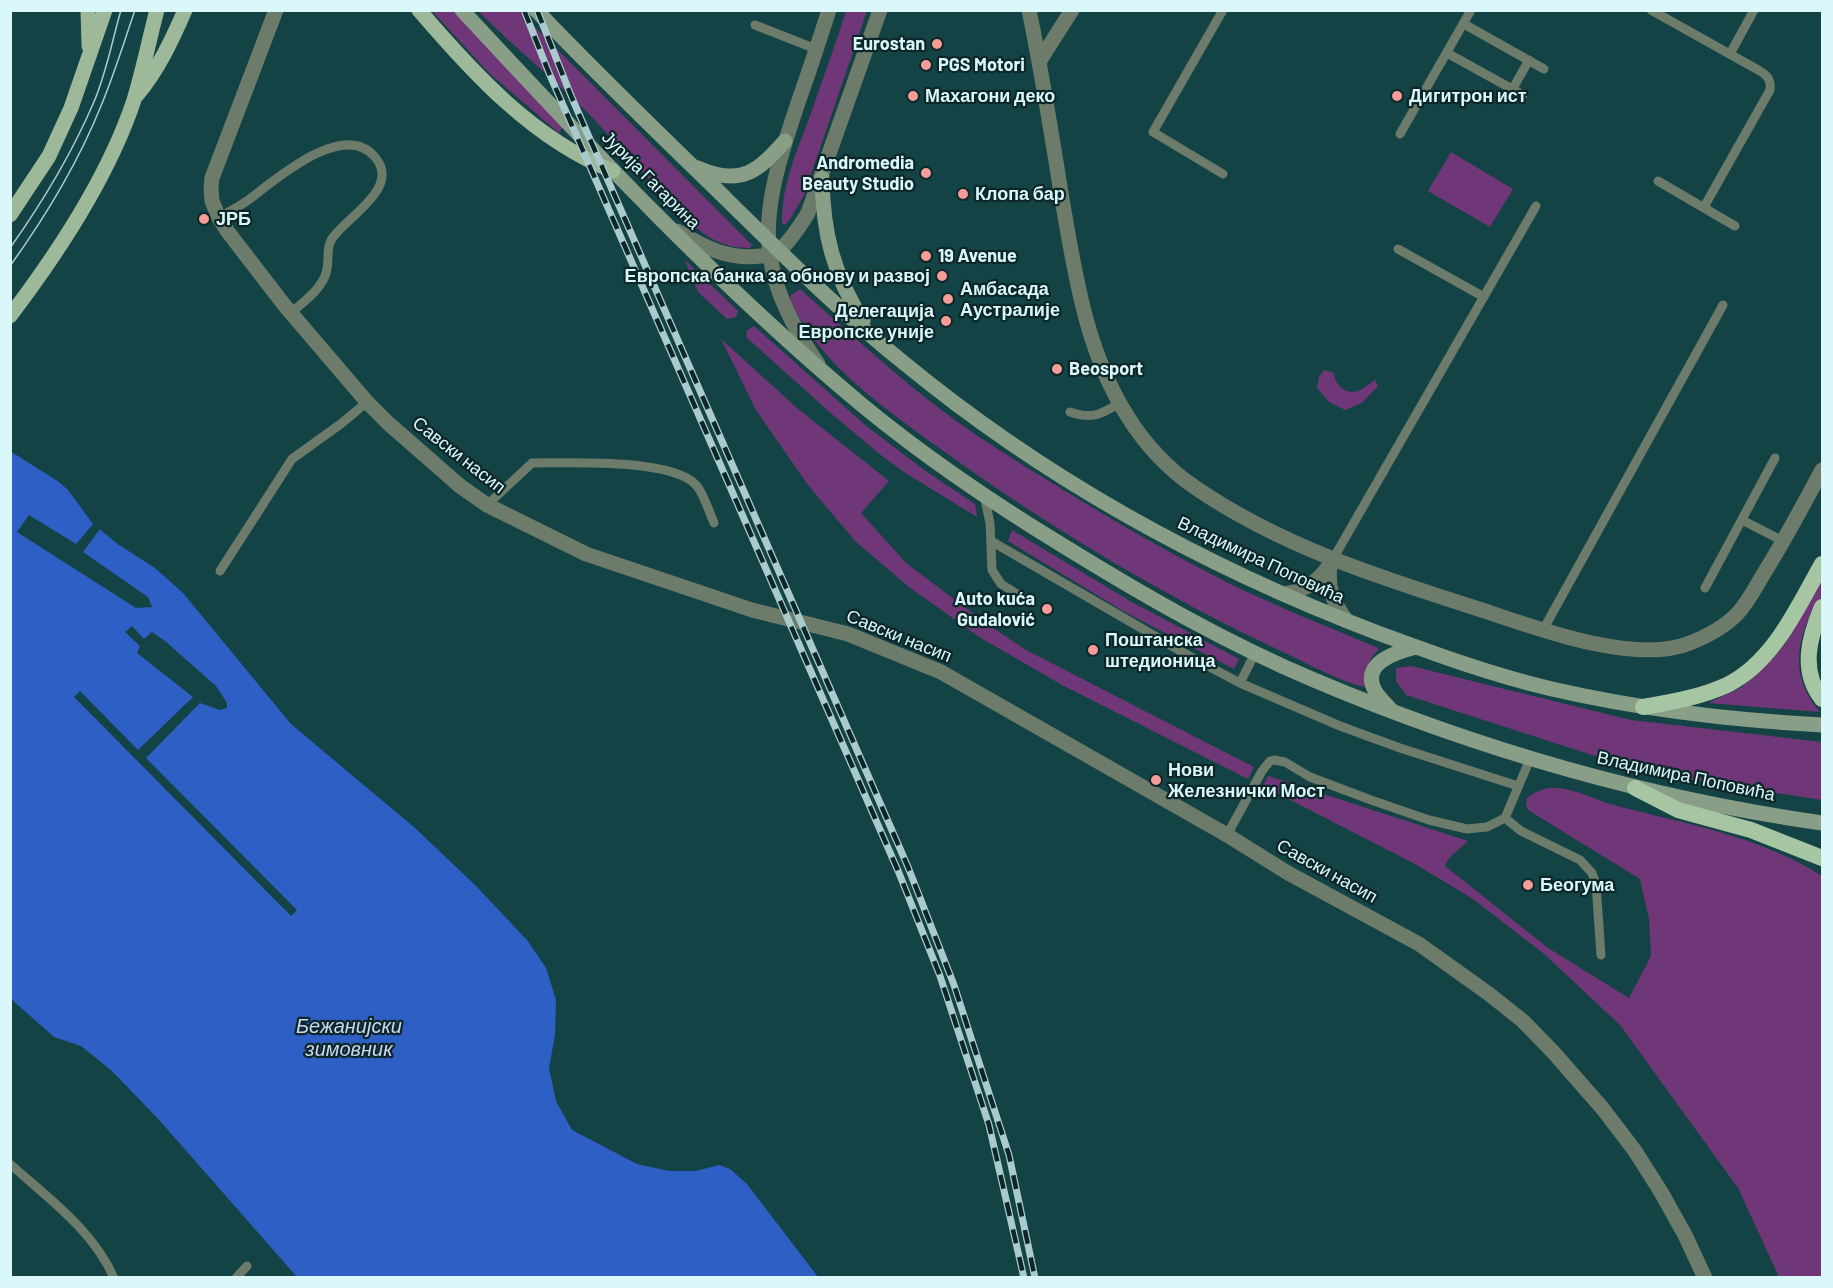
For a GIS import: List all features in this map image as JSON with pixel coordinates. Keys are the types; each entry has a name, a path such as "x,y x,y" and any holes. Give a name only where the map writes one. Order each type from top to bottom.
{"highway":[{"path":"1644,708 1703,694 1727,685 1742,676 1773,645 1822,564"},
{"path":"1822,607 1808,654 1813,685 1822,699"},
{"path":"1635,788 1678,810 1751,830 1822,858"}],"main road":[{"path":"88,10 89,59"},
{"path":"10,215 49,156 71,108 105,10"},
{"path":"10,316 75,221 108,159 134,100 157,10"},
{"path":"134,100 156,69 171,42 184,10"},
{"path":"419,10 489,87 575,153 613,171"},
{"name":"Јурија Гагарина","path":"462,10 613,171 667,225 821,369"},
{"path":"536,10 772,249"},
{"path":"691,165 716,175 730,177 747,175 769,159 785,141"},
{"path":"822,178 826,233 836,272 874,339"},
{"name":"Владимира Поповића","path":"772,249 874,339 982,423 1080,488 1206,559 1347,621 1416,647 1547,688 1687,715 1822,725"},
{"name":"Владимира Поповића","path":"821,369 901,435 984,495 1093,564 1170,609 1312,680 1393,712 1530,759 1635,788 1822,823"},
{"path":"1393,712 1375,691 1372,681 1373,672 1388,655 1416,647"}],"street":[{"name":"Савски насип","path":"276,10 212,178 212,201 228,232 291,312 367,402 435,465 487,505 586,554 752,610 848,634 941,672 1227,835 1288,873 1419,944 1523,1021 1603,1109 1635,1151 1685,1234 1705,1278"},
{"path":"821,369 791,321 780,293 772,249 772,201 785,141 829,10"},
{"path":"667,225 710,250 741,257 772,249 798,229 808,213 822,178 880,10"},
{"path":"1029,10 1076,276 1094,345 1108,381 1146,441 1164,461 1190,484 1250,520 1332,562 1543,630 1619,648 1663,649 1691,643 1725,624 1740,611 1783,541 1822,470"},
{"path":"1040,62 1072,10"},
{"path":"1284,594 1305,589 1318,580 1332,562"},
{"path":"1332,562 1328,579 1329,592 1336,608 1347,621"}],"lane":[{"path":"1223,10 1152,132 1223,174"},
{"path":"1400,134 1471,10"},
{"path":"1651,10 1767,76 1771,82 1770,90 1704,207"},
{"path":"1730,54 1754,10"},
{"path":"1464,24 1544,69"},
{"path":"755,25 816,50"},
{"path":"1447,53 1523,95"},
{"path":"1512,90 1528,60"},
{"path":"219,218 301,161 334,147 345,144 357,146 369,150 378,160 382,169 380,187 373,197 331,238 326,275 314,292 291,312"},
{"path":"1658,181 1735,226"},
{"path":"1332,562 1536,206"},
{"path":"1398,249 1484,297"},
{"path":"1543,630 1722,305"},
{"path":"220,572 292,459 367,402"},
{"path":"1070,412 1097,416 1120,403"},
{"path":"1705,588 1775,458"},
{"path":"487,505 532,463 594,462 679,474 697,486 714,523"},
{"path":"984,495 990,523 991,564 994,575 1001,584 1029,602"},
{"path":"1742,520 1783,541"},
{"path":"991,541 1240,683 1350,730 1518,786"},
{"path":"1240,683 1255,653"},
{"path":"1227,835 1262,771 1270,761 1279,760 1310,777 1453,827 1467,829 1487,827 1505,818 1530,759"},
{"path":"1505,818 1521,831 1580,860 1592,873 1596,884 1601,955"},
{"path":"10,1164 92,1241 106,1260 114,1278"},
{"path":"236,1278 247,1266"}],"shaded area":[{"path":"432,11 454,11 563,127 559,133 490,74"},
{"path":"478,11 519,11 752,245 750,248 720,243 692,224 589,114"},
{"path":"846,11 867,11 804,195 789,221 784,225 782,224 782,210 787,182"},
{"path":"1451,152 1513,189 1490,227 1428,191"},
{"path":"685,260 738,311 736,317 727,319 698,292"},
{"path":"800,289 927,399 1014,460 1134,532 1226,582 1379,649 1367,666 1366,687 1324,672 1194,608 1065,533 982,478 878,402 837,366 819,346 791,302 790,296"},
{"path":"754,326 865,425 927,472 975,504 977,517 907,474 834,416 746,337 747,330"},
{"path":"721,339 797,408 889,481 861,513 906,563 987,624 1026,650 1254,767 1248,779 1062,685 981,638 909,587 855,541 808,485 756,410"},
{"path":"1324,370 1334,373 1337,383 1348,391 1362,389 1375,380 1378,386 1362,403 1345,410 1329,402 1317,388 1319,377"},
{"path":"1012,530 1130,601 1239,659 1234,669 1123,611 1008,541"},
{"path":"1822,576 1822,595 1811,612 1799,654 1801,678 1811,701 1820,712 1708,703 1742,687 1774,657 1785,644"},
{"path":"1411,666 1631,720 1822,742 1822,800 1648,773 1406,695 1396,681 1396,668"},
{"path":"1268,776 1468,841 1449,858 1445,866 1548,948 1629,998 1651,956 1649,919 1640,879 1528,810 1527,798 1530,796 1549,788 1571,790 1614,805 1748,841 1798,862 1822,876 1822,1277 1779,1277 1738,1188 1620,1025 1543,953 1473,899 1415,864 1263,786"}],"water":[{"name":"Бежанијски зимовник","path":"10,451 59,482 68,490 93,524 119,545 155,568 183,593 291,724 415,828 475,885 527,940 546,968 556,1000 555,1035 549,1068 556,1101 572,1130 637,1164 669,1171 696,1171 719,1165 730,1169 747,1184 818,1277 297,1277 160,1121 112,1071 81,1046 54,1037 11,999"}],"pier":[{"path":"29,515 76,544 93,524 100,529 83,552 148,597 152,607 136,608 17,532"},
{"path":"132,626 144,639 152,632 165,641 216,686 227,703 227,708 220,710 200,703 146,758 297,910 291,916 74,697 80,691 138,750 193,697 137,653 140,646 125,632"}],"tram line":[{"path":"10,248 55,178 93,104 102,81 121,10"},
{"path":"10,266 49,208 82,148 106,94 135,10"}],"railway":[{"path":"524,10 549,73 899,873 940,976 989,1125 1024,1278"},
{"path":"537,10 572,98 908,867 954,985 1009,1155 1035,1278"}],"place":[{"name":"Eurostan","path":"937,44"},
{"name":"PGS Motori","path":"926,65"},
{"name":"Махагони деко","path":"913,96"},
{"name":"Дигитрон ист","path":"1397,96"},
{"name":"Andromedia Beauty Studio","path":"926,173"},
{"name":"Клопа бар","path":"963,194"},
{"name":"ЈРБ","path":"204,219"},
{"name":"19 Avenue","path":"926,256"},
{"name":"Европска банка за обнову и развој","path":"942,276"},
{"name":"Амбасада Аустралије","path":"948,299"},
{"name":"Делегација Европске уније","path":"946,321"},
{"name":"Beosport","path":"1057,369"},
{"name":"Auto kuća Gudalović","path":"1047,609"},
{"name":"Поштанска штедионица","path":"1093,650"},
{"name":"Нови Железнички Мост","path":"1156,780"},
{"name":"Беогума","path":"1528,885"}]}
